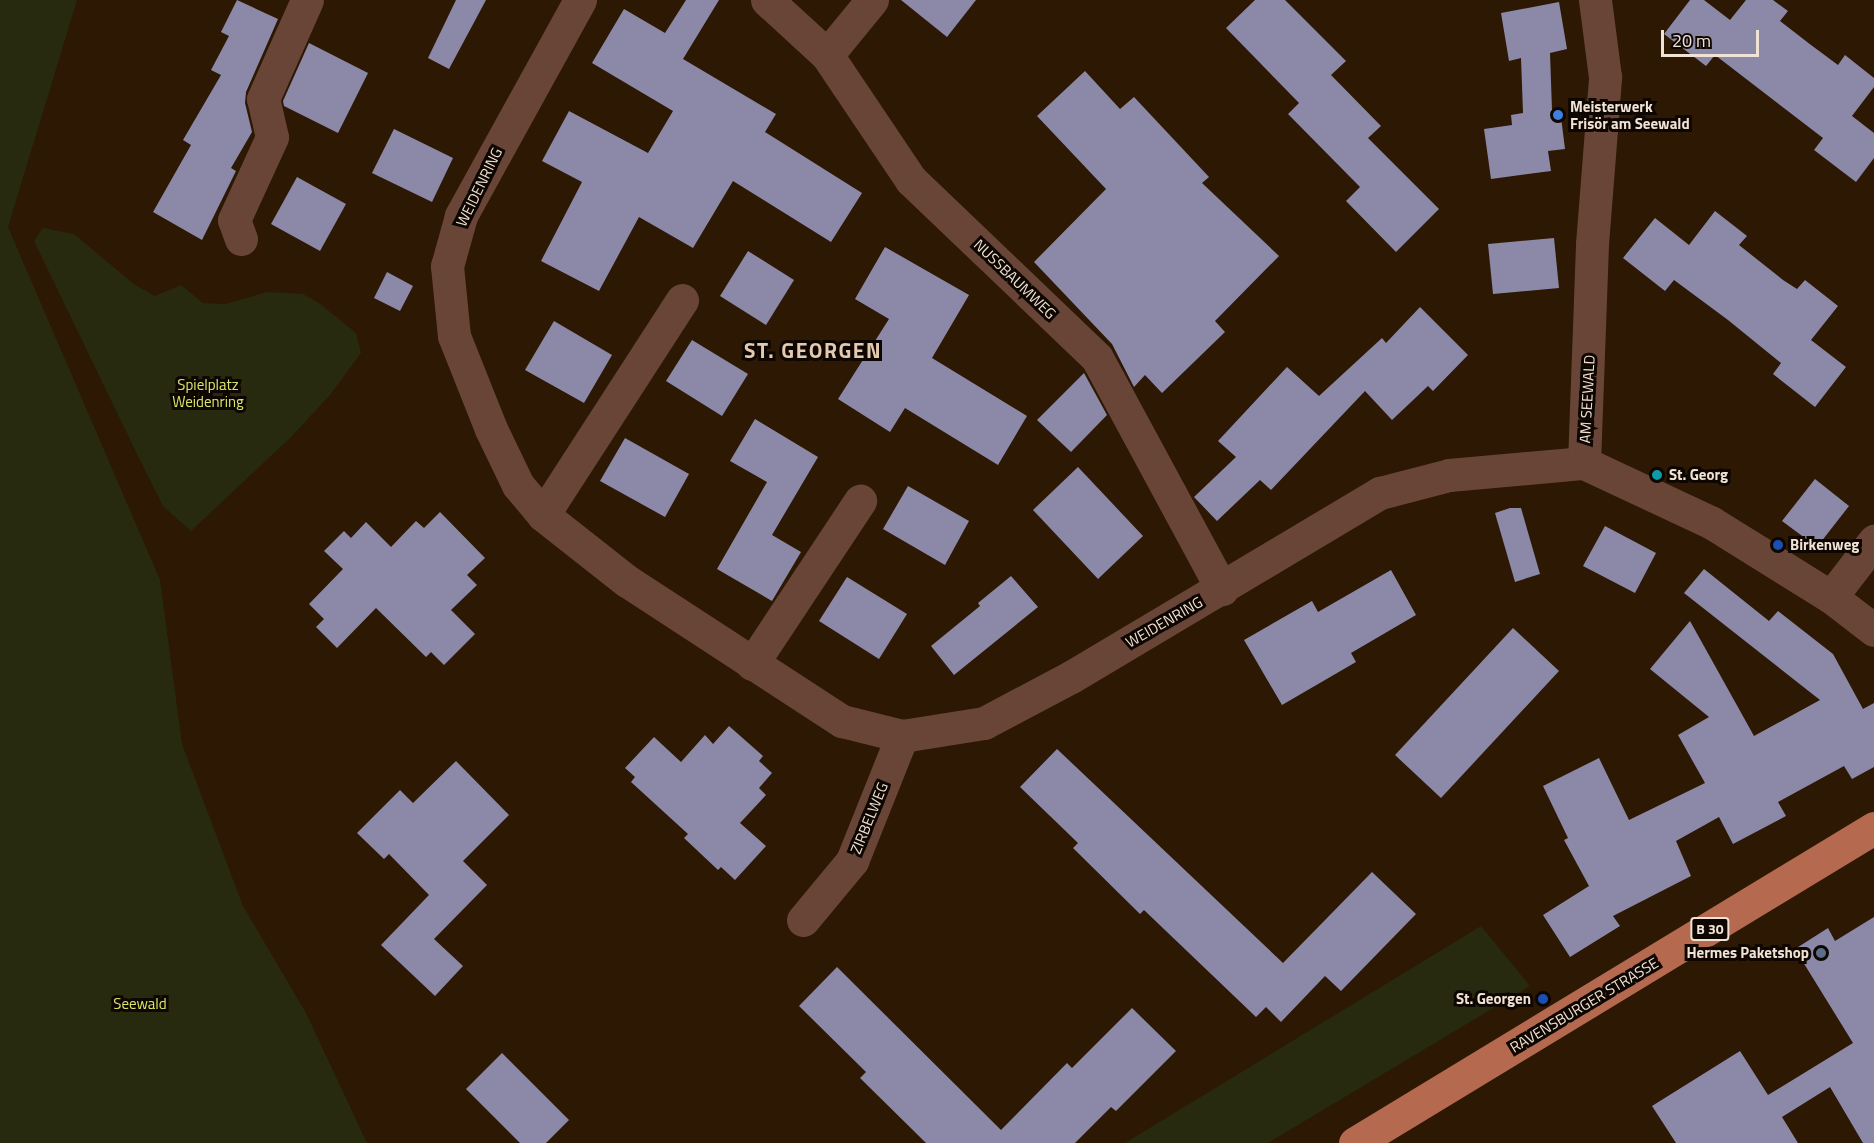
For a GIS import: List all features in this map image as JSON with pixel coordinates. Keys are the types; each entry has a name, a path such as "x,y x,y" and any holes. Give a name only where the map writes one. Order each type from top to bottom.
{"main road":[{"name":"RAVENSBURGER STRASSE","path":"1355,1143 1874,828"}],"street":[{"path":"241,239 234,219 272,137 263,99 307,0"},
{"name":"WEIDENRING","path":"580,0 461,216 447,266 454,336 491,429 518,485 543,515 627,580 842,721 902,736 984,723 1071,677 1380,493 1449,475 1584,463"},
{"name":"NUSSBAUMWEG","path":"767,0 827,55 911,180 1097,358 1222,589"},
{"path":"827,55 872,0"},
{"name":"AM SEEWALD","path":"1595,0 1605,77 1592,244 1584,463 1712,523 1831,597 1874,630"},
{"path":"543,515 682,300"},
{"path":"752,664 860,501"},
{"path":"1831,597 1874,541"},
{"name":"ZIRBELWEG","path":"803,920 852,861 902,736"}],"green space":[{"name":"Seewald","path":"0,0 77,0 8,227 160,580 182,744 243,906 306,1013 367,1143 0,1143"},
{"name":"Spielplatz Weidenring","path":"43,228 74,234 135,285 155,296 181,285 203,303 226,304 267,292 303,294 319,303 356,333 361,353 330,395 291,437 191,531 163,506 136,452 34,241"},
{"path":"1481,926 1530,986 1268,1143 1125,1143"}],"building":[{"path":"237,0 278,19 246,92 245,103 252,132 231,168 236,171 202,240 153,212 191,145 183,140 221,75 211,70 229,36 221,32"},
{"path":"456,0 486,0 449,69 428,58"},
{"path":"686,0 719,0 683,59 776,114 765,132 862,193 831,242 733,181 693,248 639,217 599,291 541,261 582,182 542,161 569,111 648,153 673,111 592,63 624,9 665,33"},
{"path":"901,0 976,0 947,37"},
{"path":"1255,0 1285,0 1346,61 1331,75 1381,126 1368,138 1439,209 1396,252 1346,201 1360,187 1288,114 1299,103 1226,28"},
{"path":"1690,0 1704,0 1730,20 1746,0 1773,0 1788,11 1780,21 1811,45 1838,65 1845,55 1874,78 1874,87 1852,116 1874,133 1874,158 1856,182 1814,150 1823,138 1715,55 1706,66 1664,34"},
{"path":"1559,2 1567,49 1550,53 1552,110 1560,109 1565,149 1548,151 1551,171 1491,179 1484,129 1512,125 1511,115 1523,113 1521,58 1509,61 1501,13"},
{"path":"309,43 368,73 338,133 284,106 283,101"},
{"path":"1085,71 1120,109 1134,97 1209,177 1202,183 1279,256 1215,321 1225,332 1162,393 1145,375 1134,387 1112,344 1034,262 1106,189 1037,116"},
{"path":"394,129 453,158 432,202 372,173"},
{"path":"297,177 346,204 320,251 271,224"},
{"path":"1715,211 1747,236 1739,245 1783,280 1797,289 1805,280 1838,306 1811,340 1846,367 1815,407 1773,374 1781,363 1728,320 1674,280 1665,291 1623,258 1655,218 1689,245"},
{"path":"1554,238 1559,288 1493,294 1488,244"},
{"path":"885,247 969,295 932,358 1027,416 998,465 905,408 890,432 838,399 889,319 855,299"},
{"path":"748,251 794,280 766,325 720,296"},
{"path":"387,272 413,286 400,311 374,298"},
{"path":"1420,307 1468,355 1433,391 1428,386 1392,420 1365,391 1271,490 1260,480 1217,521 1194,497 1236,457 1218,441 1287,367 1319,396 1382,338 1386,343"},
{"path":"554,321 612,355 584,403 525,370"},
{"path":"692,340 748,374 722,416 666,381"},
{"path":"1084,373 1107,415 1071,452 1037,420"},
{"path":"755,419 818,457 772,535 801,552 772,601 717,569 767,482 730,461"},
{"path":"625,438 689,474 665,517 600,481"},
{"path":"1078,467 1143,536 1098,579 1033,510"},
{"path":"1815,479 1849,506 1817,547 1782,521"},
{"path":"908,486 969,521 945,565 883,529"},
{"path":"1510,508 1521,508 1540,574 1515,582 1495,513"},
{"path":"440,512 485,558 467,575 477,585 451,610 475,634 444,665 431,652 426,657 376,608 337,648 316,627 324,619 309,604 343,569 324,551 344,531 351,538 366,522 391,547 416,521 424,528"},
{"path":"1605,526 1656,553 1635,593 1583,566"},
{"path":"1704,569 1769,621 1778,611 1833,654 1863,709 1874,703 1874,767 1852,779 1844,766 1778,802 1786,816 1733,844 1719,817 1676,841 1691,876 1613,916 1620,926 1570,957 1543,915 1589,886 1564,840 1568,838 1543,786 1599,758 1629,820 1705,783 1678,735 1709,717 1650,669 1690,621 1754,736 1820,700 1684,593"},
{"path":"1391,570 1416,615 1351,653 1356,662 1282,705 1244,640 1312,601 1318,612"},
{"path":"1011,576 1038,607 954,675 931,646 980,606 978,603"},
{"path":"847,577 907,614 879,659 819,621"},
{"path":"1513,628 1559,671 1441,798 1395,755"},
{"path":"729,726 763,756 759,761 772,773 759,788 766,795 740,823 766,846 735,880 721,867 718,870 684,838 688,834 631,782 635,777 625,768 654,737 681,762 705,735 713,744"},
{"path":"1057,749 1283,963 1372,872 1416,914 1341,991 1325,976 1281,1022 1266,1007 1256,1017 1144,910 1140,914 1073,848 1078,843 1020,787"},
{"path":"456,761 509,815 463,861 487,885 434,939 463,966 435,996 381,945 429,895 389,854 384,859 357,833 400,790 413,803"},
{"path":"1874,917 1874,1143 1863,1143 1830,1087 1782,1117 1798,1143 1676,1143 1652,1106 1740,1051 1768,1095 1853,1043 1795,949 1828,928 1835,941"},
{"path":"837,967 1001,1130 1067,1063 1072,1068 1132,1008 1176,1051 1116,1111 1111,1107 1075,1143 926,1143 860,1078 866,1072 799,1006"},
{"path":"502,1053 569,1120 546,1143 520,1143 466,1089"}],"place":[{"name":"Meisterwerk Frisör am Seewald","path":"1558,115"},
{"name":"St. Georg","path":"1657,475"},
{"name":"Birkenweg","path":"1778,545"},
{"name":"Hermes Paketshop","path":"1821,953"},
{"name":"St. Georgen","path":"1543,999"}],"district":[{"name":"ST. GEORGEN","path":"813,350"}]}
